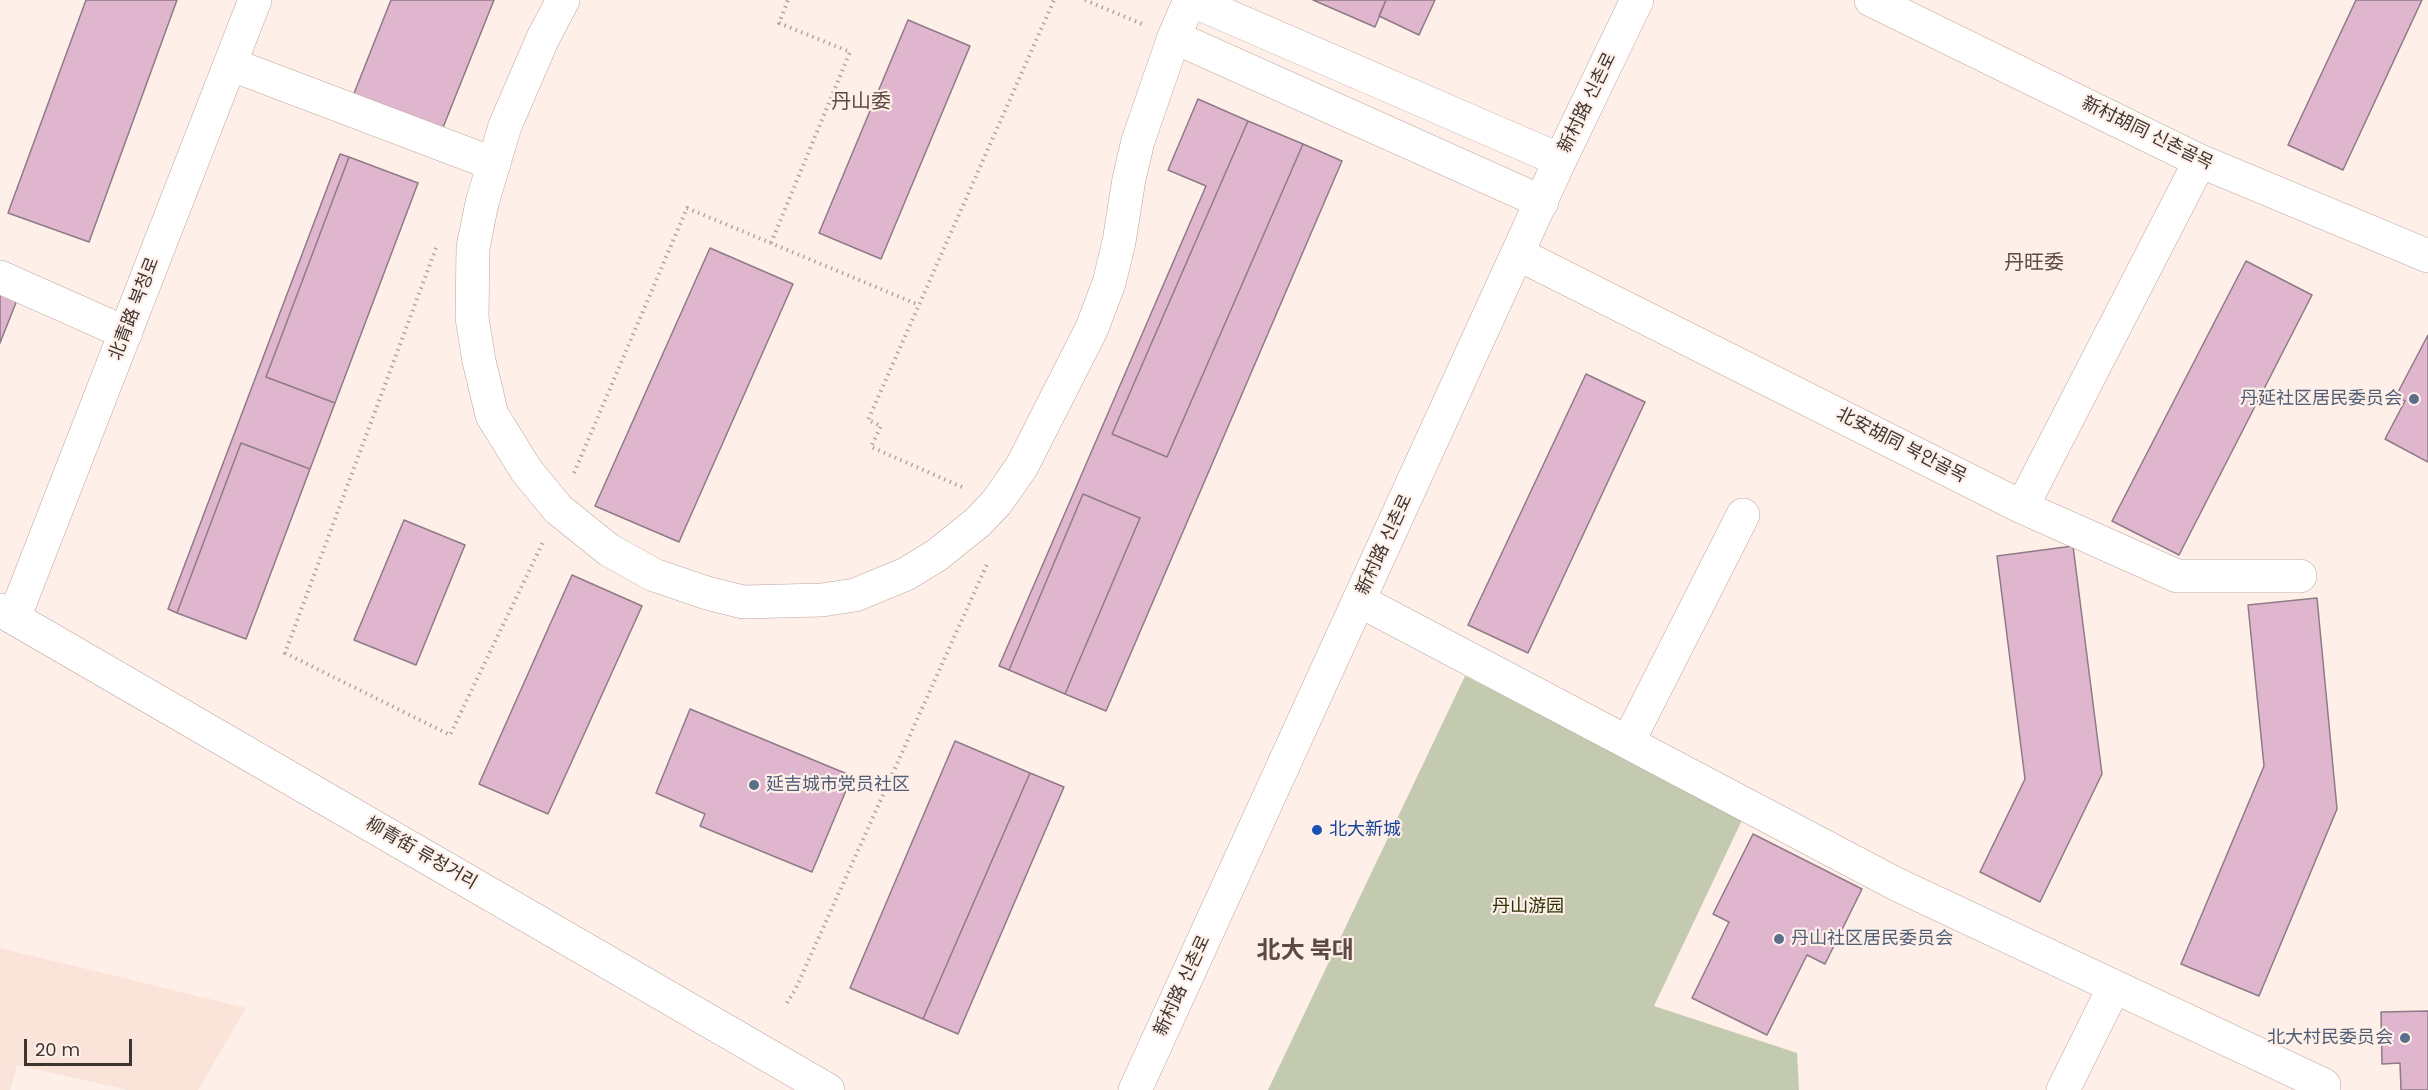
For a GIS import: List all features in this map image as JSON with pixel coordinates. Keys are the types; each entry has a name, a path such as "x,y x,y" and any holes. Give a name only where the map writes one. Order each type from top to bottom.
{"street":[{"name":"北青路 북청로","path":"5,618 126,333 255,0"},
{"path":"563,0 543,38 505,126 482,203 473,246 472,318 479,361 492,415 526,470 558,509 609,550 654,575 707,593 743,602 822,600 855,595 906,574 937,555 978,522 997,502 1022,466 1092,328 1109,283 1119,243 1129,179 1138,141 1174,37 1191,0 1560,160"},
{"name":"新村路 신촌로","path":"1135,1090 1560,160 1637,0"},
{"name":"新村胡同 신촌골목","path":"1871,0 2200,161 2428,256"},
{"path":"1174,37 1542,202"},
{"path":"230,64 494,165"},
{"path":"2022,507 2200,161"},
{"name":"北安胡同 북안골목","path":"1518,254 2022,507 2177,576 2300,576"},
{"path":"0,277 126,333"},
{"path":"1628,742 1743,515"},
{"path":"1360,601 1896,884 2324,1085"},
{"name":"柳青街 류청거리","path":"5,618 828,1090"},
{"path":"2063,1090 2114,987"}],"path":[{"path":"771,243 850,52 779,23 788,0"},
{"path":"997,502 871,447 881,426 868,420 1054,0"},
{"path":"1085,0 1174,37"},
{"path":"787,1003 796,988 991,554"}],"shaded area":[{"path":"0,948 246,1008 198,1090 128,1090 17,1065 10,1090 0,1090"}],"green space":[{"name":"丹山游园","path":"1465,676 1743,818 1654,1006 1797,1053 1799,1090 1268,1090"}],"building":[{"path":"86,0 177,0 89,242 8,213"},
{"path":"391,0 494,0 442,130 353,96"},
{"path":"1313,0 1386,0 1375,27"},
{"path":"1386,0 1435,0 1419,35 1379,16"},
{"path":"2356,0 2422,0 2343,170 2288,145"},
{"path":"908,20 970,46 881,259 819,233"},
{"path":"1198,99 1248,121 1112,434 1167,457 1303,144 1342,161 1106,711 1065,694 1140,518 1083,494 1009,670 999,666 1206,186 1168,170"},
{"path":"1248,121 1303,144 1167,457 1112,434"},
{"path":"340,154 349,157 266,377 335,403 310,469 241,443 177,613 168,609"},
{"path":"349,157 418,183 335,403 266,377"},
{"path":"710,248 793,284 679,542 595,506"},
{"path":"2246,261 2312,295 2179,555 2112,521"},
{"path":"0,287 19,295 0,343"},
{"name":"丹延社区居民委员会","path":"2428,335 2428,462 2385,439 2405,401 2396,396"},
{"path":"1586,374 1645,402 1528,653 1468,625"},
{"path":"241,443 310,469 246,639 177,613"},
{"path":"1083,494 1140,518 1065,694 1009,670"},
{"path":"404,520 465,545 416,665 354,640"},
{"path":"2073,546 2102,774 2040,902 1980,872 2025,779 1997,556"},
{"path":"572,575 642,606 548,814 479,784"},
{"path":"2317,598 2337,809 2259,996 2181,964 2264,766 2248,605"},
{"name":"延吉城市党员社区","path":"690,709 852,776 812,872 700,826 705,814 656,793"},
{"path":"955,741 1030,773 923,1019 850,988"},
{"path":"1030,773 1064,787 958,1034 923,1019"},
{"name":"丹山社区居民委员会","path":"1753,834 1862,889 1825,964 1807,955 1767,1035 1692,998 1729,922 1713,914"},
{"name":"北大村民委员会","path":"2428,1011 2428,1090 2401,1090 2400,1063 2382,1064 2381,1012"}],"place":[{"name":"丹延社区居民委员会","path":"2414,399"},
{"name":"延吉城市党员社区","path":"754,785"},
{"name":"北大新城","path":"1317,830"},
{"name":"丹山社区居民委员会","path":"1779,939"},
{"name":"北大村民委员会","path":"2405,1038"}],"district":[{"name":"丹山委","path":"861,103"},
{"name":"丹旺委","path":"2034,264"},
{"name":"北大 북대","path":"1305,952"}]}
